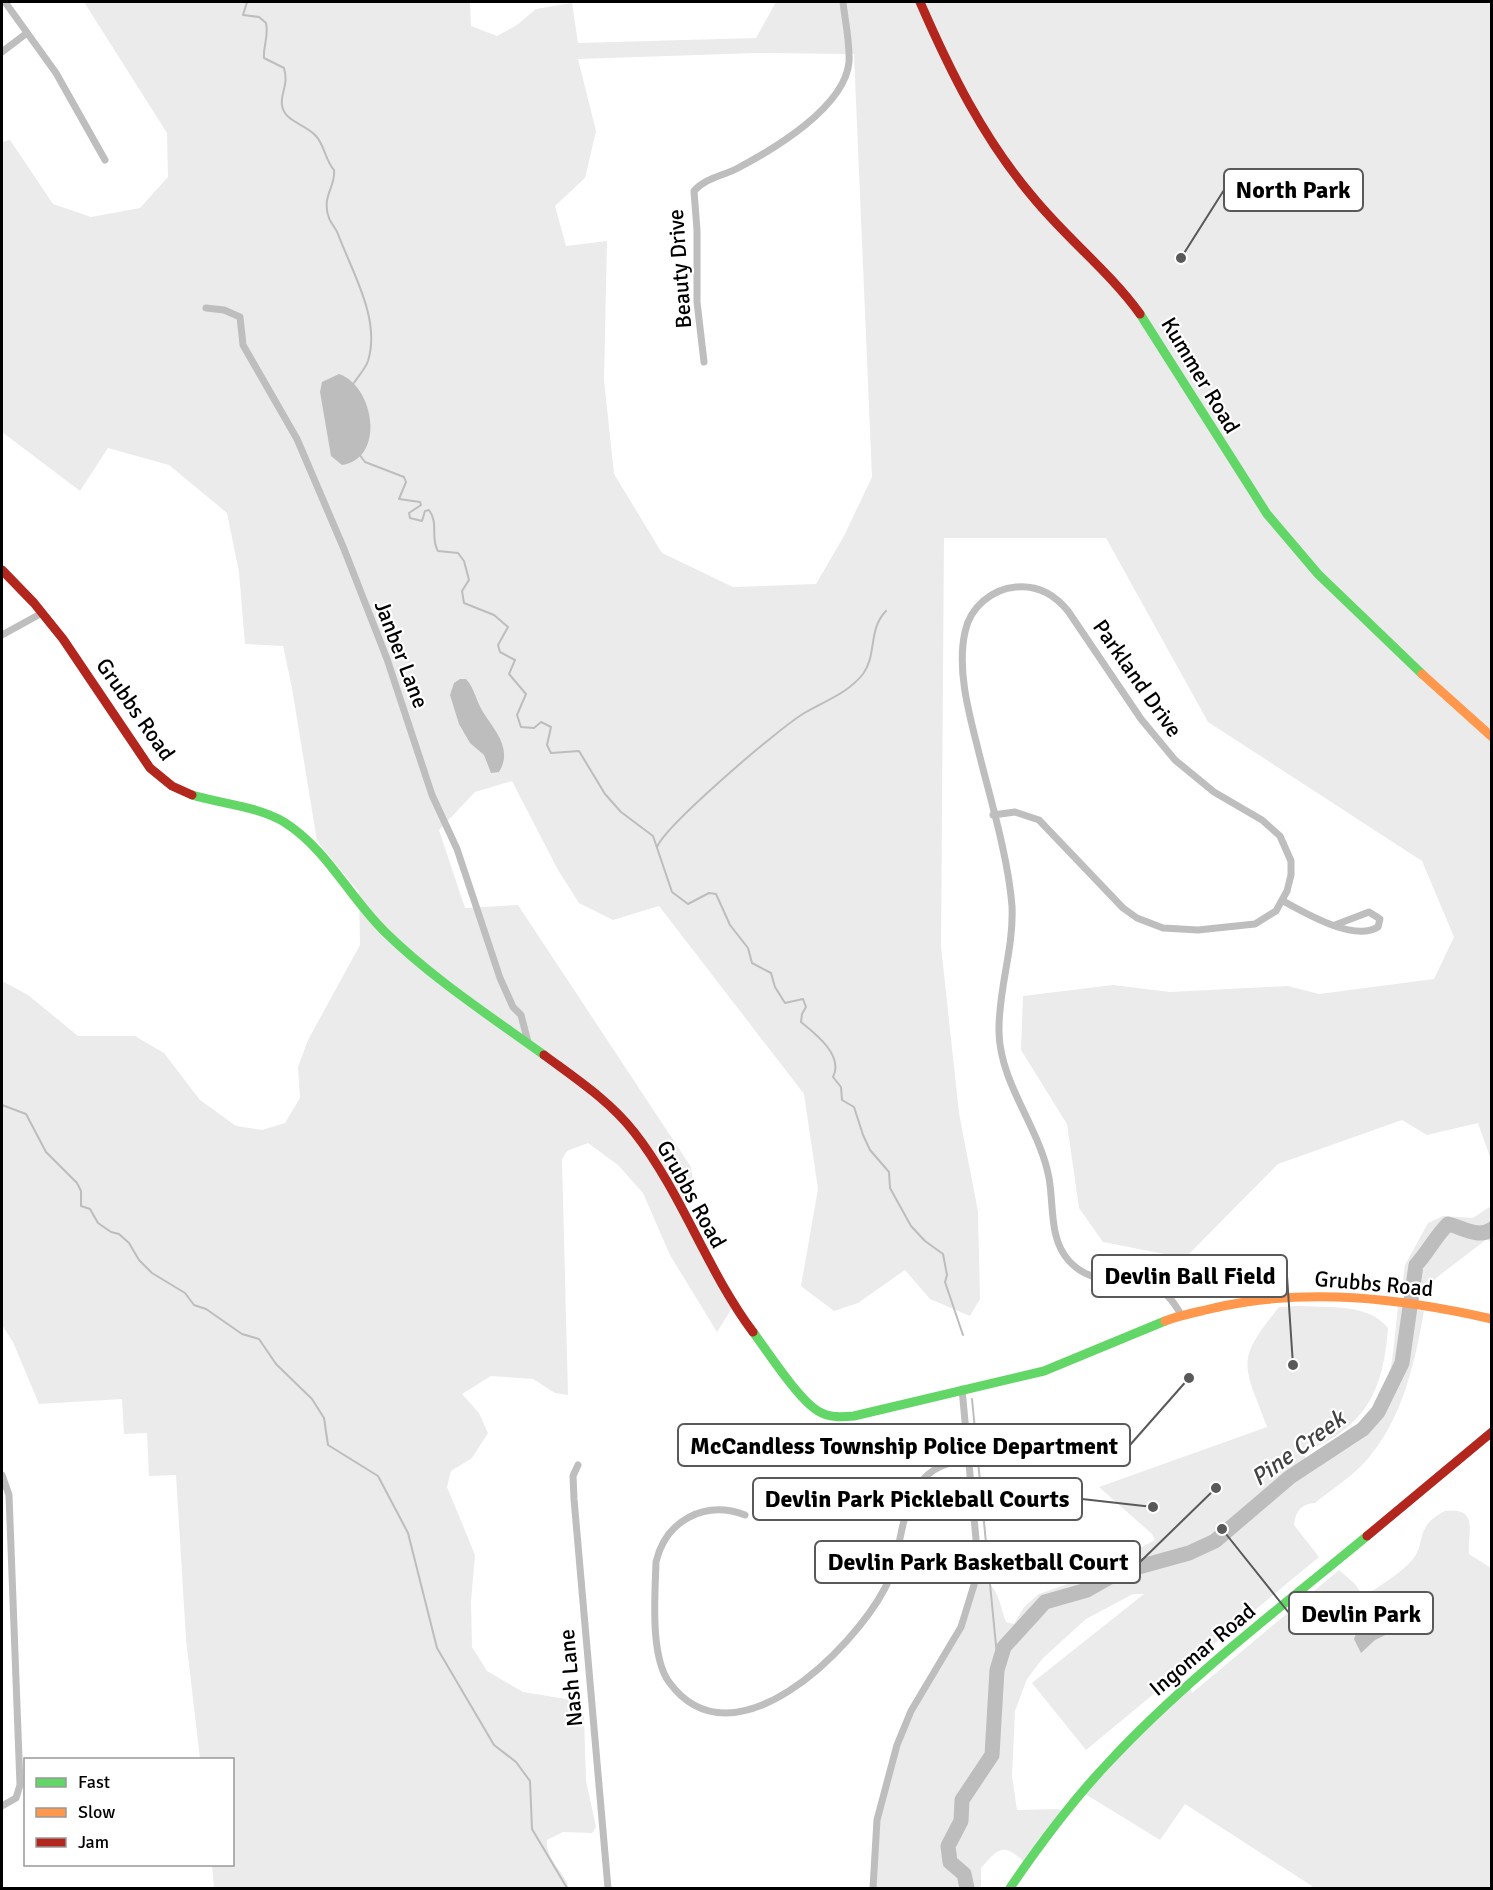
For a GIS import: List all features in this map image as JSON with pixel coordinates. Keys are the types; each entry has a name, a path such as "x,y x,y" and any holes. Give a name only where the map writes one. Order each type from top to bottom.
{"street":[{"path":"5,2 56,73 105,160"},
{"name":"Beauty Drive","path":"704,362 697,302 697,230 694,191 704,182 732,171 788,140 826,104 841,83 849,63 843,2"},
{"name":"Kummer Road","path":"920,2 959,88 993,144 1034,198 1137,309 1158,338 1240,476 1268,515 1341,596 1491,737"},
{"path":"2,52 27,33"},
{"name":"Janber Lane","path":"206,308 224,310 240,317 243,345 297,439 387,659 432,795 457,849 500,978 513,1006 521,1015 528,1042"},
{"name":"Grubbs Road","path":"2,570 42,613 153,771 176,790 204,800 250,809 280,819 298,832 320,853 390,938 434,975 528,1042 615,1112 633,1130 649,1152 727,1294 813,1408 826,1416 854,1416 1054,1368 1181,1315 1227,1304 1280,1297 1345,1296 1424,1305 1491,1319"},
{"name":"Parkland Drive","path":"1181,1315 1166,1293 1151,1283 1103,1279 1078,1268 1064,1254 1057,1239 1044,1158 1006,1068 1000,1045 999,1022 1012,939 1010,888 967,697 963,654 965,631 974,612 986,599 1009,588 1032,587 1051,595 1068,611 1149,730 1175,760 1214,792 1276,830 1284,842 1291,861 1290,883 1283,901"},
{"path":"2,635 42,613"},
{"path":"993,815 1021,812 1039,820 1123,908 1153,925 1187,930 1248,926 1270,915 1283,901 1315,920 1335,925 1370,930 1378,927 1380,919 1370,912 1335,925"},
{"path":"873,1888 877,1820 897,1745 912,1711 954,1642 971,1599 977,1549 962,1389"},
{"name":"Ingomar Road","path":"1010,1888 1070,1807 1138,1730 1196,1677 1491,1432"},
{"path":"745,1515 713,1510 688,1516 669,1533 659,1549 656,1562 657,1647 663,1673 675,1690 690,1703 721,1713 743,1712 767,1702 813,1673 844,1647 868,1618 890,1577 910,1502 918,1486 942,1465 969,1459"},
{"name":"Nash Lane","path":"578,1465 573,1476 574,1499 608,1888"},
{"path":"2,1475 9,1496 20,1785 16,1798 2,1806"}],"shaded area":[{"path":"84,2 470,2 471,26 497,36 517,25 536,9 572,3 578,43 756,38 776,2 1491,2 1491,1160 1478,1123 1427,1135 1402,1120 1278,1164 1185,1258 1103,1242 1079,1208 1067,1124 1021,1050 1023,996 1113,985 1170,992 1288,986 1319,994 1434,979 1454,937 1422,861 1208,722 1106,538 944,538 941,946 959,1113 978,1212 980,1299 970,1316 930,1299 905,1270 858,1303 834,1311 801,1286 818,1189 804,1094 659,906 613,920 579,903 558,870 512,781 475,792 439,830 465,908 518,905 691,1167 695,1196 681,1212 734,1305 717,1332 670,1255 643,1193 618,1165 588,1143 567,1151 562,1159 568,1395 555,1393 533,1379 491,1376 462,1394 479,1413 488,1433 472,1458 451,1471 447,1487 475,1555 471,1601 472,1647 487,1671 523,1692 566,1699 578,1706 584,1716 586,1781 596,1827 592,1833 563,1832 547,1840 549,1853 569,1888 214,1888 212,1866 234,1866 234,1758 200,1758 186,1639 176,1475 149,1476 147,1433 124,1434 122,1399 39,1404 13,1342 2,1325 2,981 28,995 78,1036 135,1036 164,1053 200,1100 236,1126 262,1130 285,1123 300,1098 298,1067 308,1040 360,945 359,892 317,841 283,646 245,644 239,572 227,513 169,465 108,448 80,491 2,432 2,142 10,140 53,204 91,217 140,208 168,177 167,133","holes":["757,53 854,54 872,477 844,536 816,584 733,587 662,553 614,474 604,380 607,241 566,246 555,206 585,178 596,131 578,59"]},
{"path":"339,374 351,381 360,392 367,406 370,421 370,436 365,450 356,460 342,465 331,456 320,392 322,382"},
{"path":"460,679 466,679 469,683 501,740 504,756 499,772 491,773 484,755 470,743 459,724 450,695 454,683"},
{"path":"1491,1206 1491,1243 1487,1239 1436,1278 1426,1298 1401,1294 1405,1265 1428,1223 1443,1216 1473,1218"},
{"path":"1279,1307 1347,1308 1370,1314 1388,1328 1382,1370 1368,1404 1344,1430 1327,1442 1306,1452 1305,1460 1347,1440 1362,1429 1374,1415 1382,1399 1392,1363 1398,1307 1424,1311 1405,1391 1398,1410 1378,1446 1354,1473 1315,1503 1302,1507 1296,1516 1294,1525 1319,1557 1086,1750 1032,1683 1144,1594 1133,1594 1086,1619 1043,1658 1027,1679 1015,1711 1012,1776 1017,1810 1059,1809 1064,1814 1027,1864 1008,1850 1003,1850 993,1855 981,1868 981,1888 873,1888 874,1847 901,1733 954,1642 975,1573 989,1583 993,1589 999,1599 1006,1622 1014,1624 1024,1607 1039,1594 1085,1578 1155,1540 1152,1534 1099,1487 1267,1427 1249,1376 1249,1353"},
{"path":"1445,1511 1456,1511 1467,1517 1470,1530 1469,1554 1491,1568 1491,1888 1310,1888 1312,1886 1185,1804 1160,1840 1082,1792 1188,1684 1192,1693 1339,1570 1355,1584 1364,1597 1412,1560 1428,1523"},
{"path":"1382,1619 1395,1622 1400,1628 1375,1640 1361,1653 1354,1639 1359,1630 1372,1620"}],"waterway":[{"path":"247,2 243,15 259,17 266,23 264,58 284,68 286,80 282,101 284,111 291,119 316,136 334,170 327,210 363,296 371,329 368,361 353,384"},
{"path":"359,454 365,462 404,477 406,482 399,499 420,502 421,505 409,513 410,518 422,521 425,511 429,510 434,520 438,551 458,553 464,561 469,580 462,591 464,603 494,615 508,627 498,645 500,652 515,660 509,674 526,694 517,715 521,727 534,728 541,722 551,727 547,745 551,753 579,751 605,794 621,812 653,836 672,892 688,904 709,893 716,894 730,925 748,948 752,963 771,973 775,987 785,1003 803,999 806,1007 801,1022 821,1039 832,1054 835,1061 833,1077 841,1087 842,1100 854,1107 870,1150 889,1172 890,1188 911,1226 925,1241 943,1254 947,1275 945,1282 963,1335"},
{"path":"657,847 665,835 702,798 750,755 806,712 857,681 867,667 877,626 886,611"},
{"path":"2,1105 26,1114 46,1152 77,1183 81,1191 81,1206 90,1209 98,1223 111,1232 119,1234 129,1243 139,1260 152,1273 185,1293 194,1305 206,1309 242,1334 259,1339 276,1364 312,1399 324,1418 328,1445 378,1476 408,1533 437,1648 494,1745 516,1762 530,1781 532,1829 567,1888"},
{"name":"Pine Creek","path":"967,1888 964,1874 950,1862 948,1846 961,1821 962,1800 992,1755 997,1670 1004,1647 1045,1602 1087,1590 1117,1573 1189,1553 1215,1541 1290,1477 1363,1429 1378,1412 1402,1363 1416,1265 1448,1224 1476,1233 1492,1229"},
{"path":"972,1399 998,1666"}],"traffic: fast":[{"path":"1140,314 1267,514 1318,574 1422,674"},
{"path":"192,795 262,812 284,822 299,833 325,859 372,918 403,949 422,966 544,1055"},
{"path":"753,1332 810,1405 827,1415 845,1417 1044,1371 1165,1321"},
{"path":"1010,1888 1069,1808 1138,1732 1234,1645 1367,1536"}],"traffic: slow":[{"path":"1422,674 1492,737"},
{"path":"1165,1321 1195,1312 1249,1302 1319,1297 1423,1305 1492,1319"}],"traffic: jam":[{"path":"920,2 969,103 1014,174 1045,211 1115,283 1140,314"},
{"path":"2,570 34,603 63,639 150,768 172,786 192,795"},
{"path":"544,1055 603,1100 634,1132 666,1180 721,1283 753,1332"},
{"path":"1367,1536 1492,1432"}],"place":[{"name":"North Park","path":"1181,258"},
{"name":"Devlin Ball Field","path":"1293,1365"},
{"name":"McCandless Township Police Department","path":"1189,1378"},
{"name":"Devlin Park Basketball Court","path":"1216,1488"},
{"name":"Devlin Park Pickleball Courts","path":"1153,1507"},
{"name":"Devlin Park","path":"1222,1529"}]}
